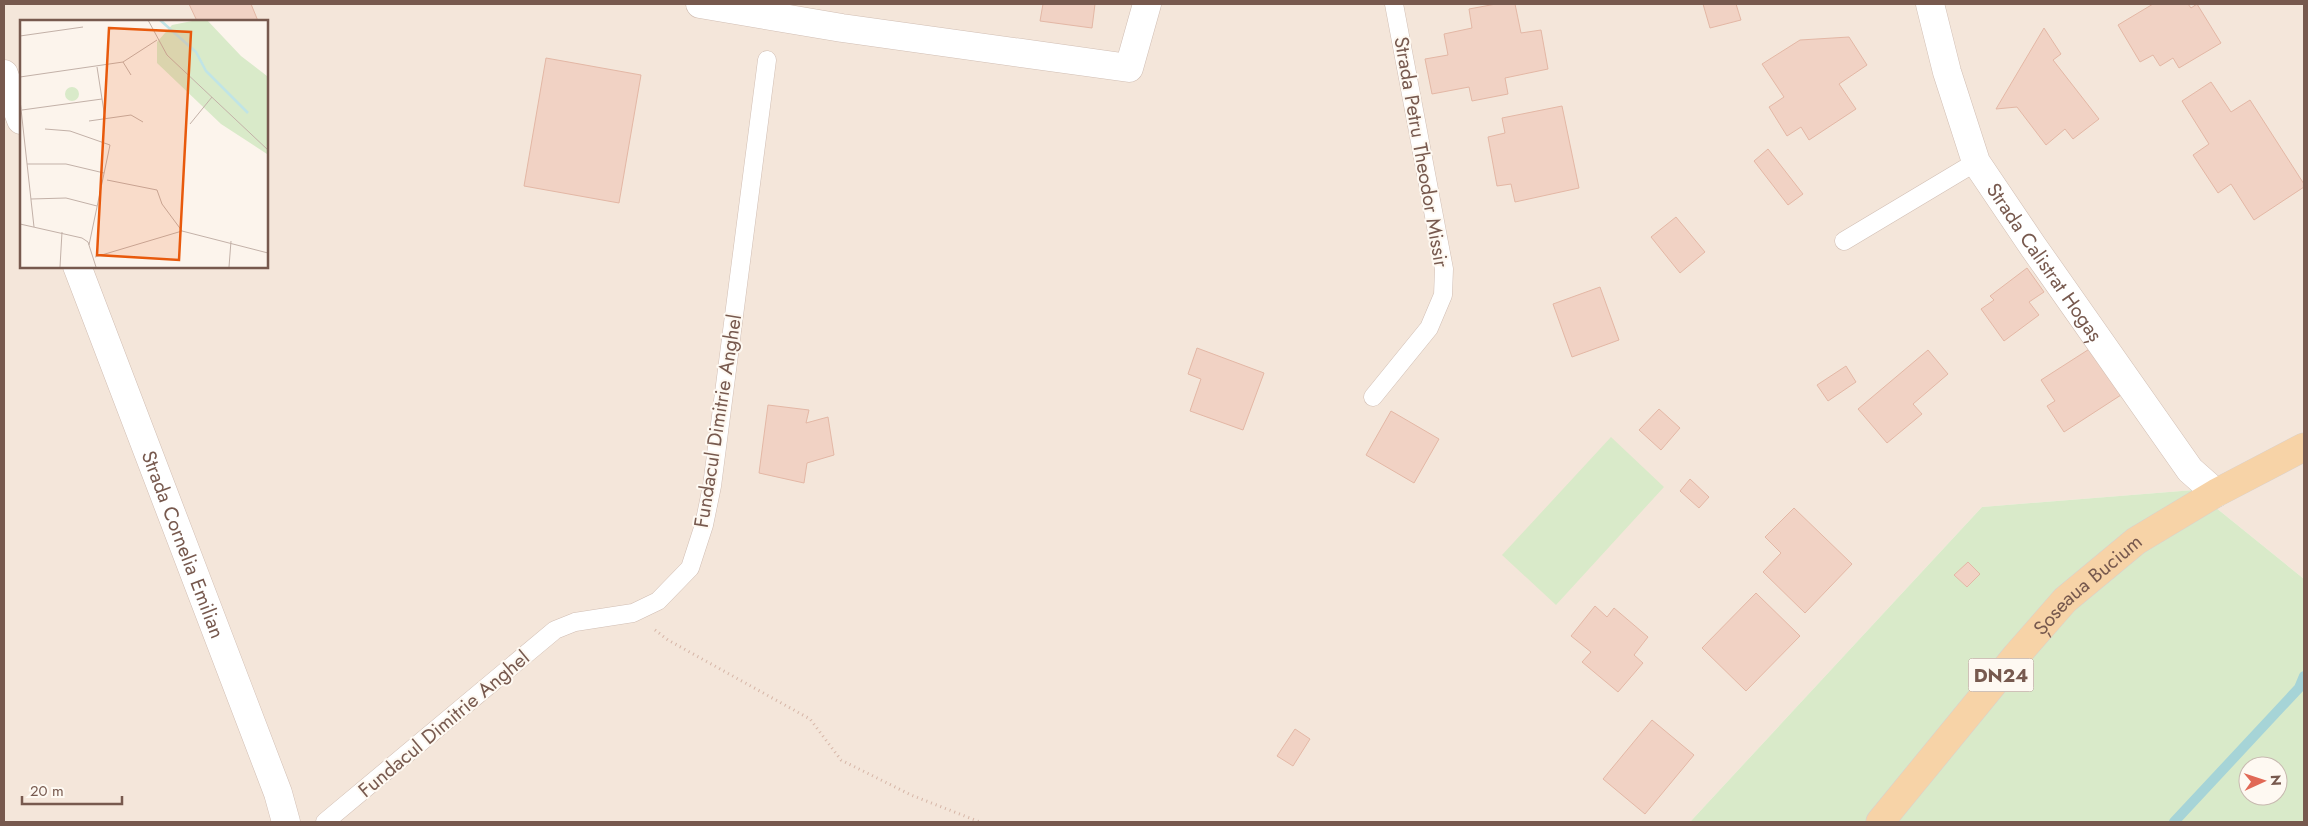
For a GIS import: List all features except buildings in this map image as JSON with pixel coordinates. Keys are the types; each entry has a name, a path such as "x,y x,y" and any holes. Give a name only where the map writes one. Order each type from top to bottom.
{"main road":[{"name":"Șoseaua Bucium","path":"1880,822 2016,656 2065,600 2136,541 2216,493 2304,447"}],"street":[{"path":"700,4 843,16 1129,68 1147,4"},
{"name":"Strada Calistrat Hogaș","path":"1930,4 1946,72 1976,162 2190,470 2216,493"},
{"path":"4,74 20,117"},
{"name":"Strada Cornelia Emilian","path":"78,268 278,793 286,822"}],"lane":[{"name":"Strada Petru Theodor Missir","path":"1373,397 1430,328 1443,295 1444,268 1394,4"},
{"name":"Fundacul Dimitrie Anghel","path":"325,822 555,630 575,622 633,613 658,601 690,568 704,525 713,476 767,60"},
{"path":"1844,241 1976,162"}],"path":[{"path":"633,613 668,640 810,719 841,760 911,795 980,822"}],"shaded area":[{"path":"4,4 2304,4 2304,579 2194,490 1982,507 1690,822 4,822"}],"green space":[{"path":"1611,437 1664,487 1556,605 1502,555"},
{"path":"2194,490 2304,579 2304,822 1690,822 1982,507"}],"waterway":[{"path":"2174,822 2299,688 2304,676"}]}
